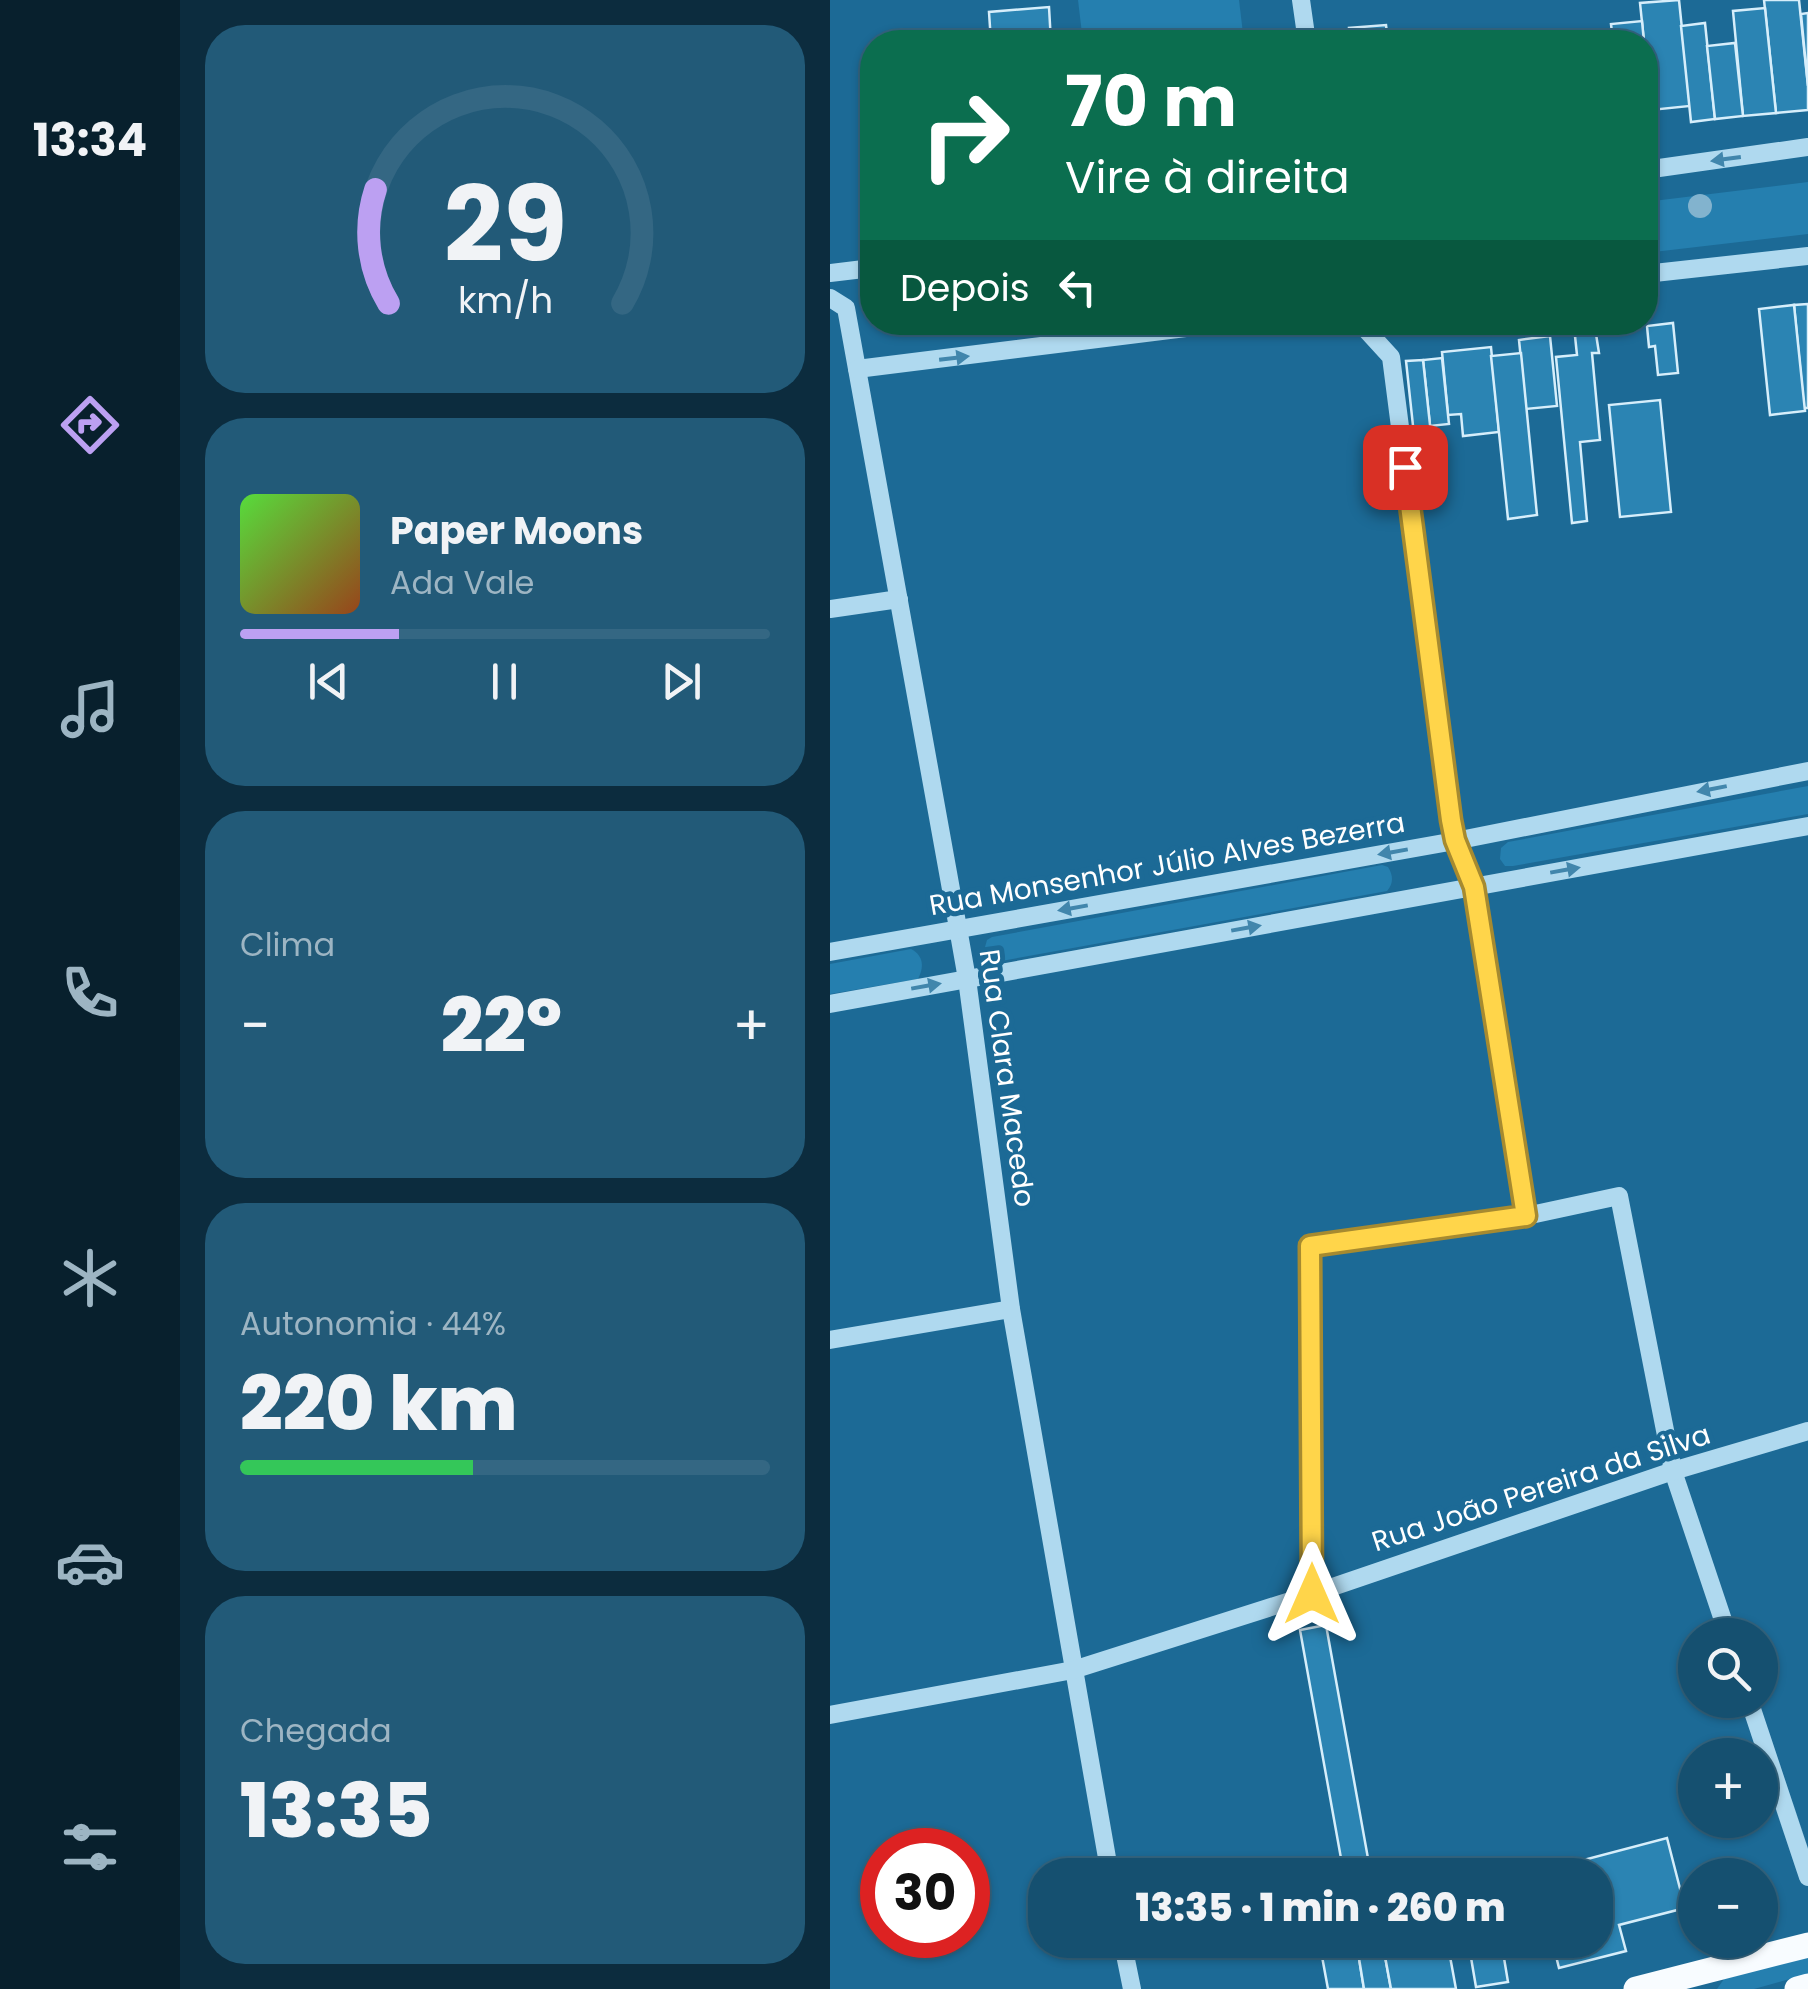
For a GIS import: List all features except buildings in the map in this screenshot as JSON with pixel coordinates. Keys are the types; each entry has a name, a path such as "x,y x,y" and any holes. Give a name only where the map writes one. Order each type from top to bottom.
{"main road":[{"path":"1636,1989 1706,1980 1808,1945"},
{"path":"1796,1989 1808,1986"}],"street":[{"path":"1300,0 1305,30"},
{"path":"1658,168 1808,147"},
{"path":"1658,273 1808,256"},
{"path":"830,273 860,269"},
{"name":"Rua Clara Macedo","path":"830,298 846,308 958,928 1011,1309 1068,1671 1106,1858"},
{"path":"857,369 1130,335"},
{"path":"1371,335 1391,356 1455,840 1474,887 1526,1216"},
{"path":"830,609 898,598"},
{"name":"Rua Monsenhor Júlio Alves Bezerra","path":"830,952 1455,840 1808,771"},
{"path":"830,1004 1808,826"},
{"path":"1312,1594 1310,1246 1526,1216 1618,1196 1673,1471 1722,1618"},
{"path":"830,1340 1011,1309"},
{"name":"Rua João Pereira da Silva","path":"830,1715 1068,1671 1808,1430"},
{"path":"1755,1718 1808,1877"},
{"path":"1126,1958 1132,1989"}],"shaded area":[{"path":"1078,0 1239,0 1243,30 1082,30"},
{"path":"1808,182 1808,234 1658,251 1658,200"},
{"path":"1808,786 1808,814 1513,866 1505,866 1500,859 1501,848 1508,842"},
{"path":"1382,865 1388,867 1392,876 1387,891 996,962 987,957 985,947 992,937"},
{"path":"911,949 922,962 918,979 830,994 830,964"},
{"path":"1808,1956 1808,1974 1754,1989 1717,1989 1724,1979"}],"route":[{"path":"1312,1594 1310,1246 1526,1216 1474,887 1451,820 1405,467"}]}
